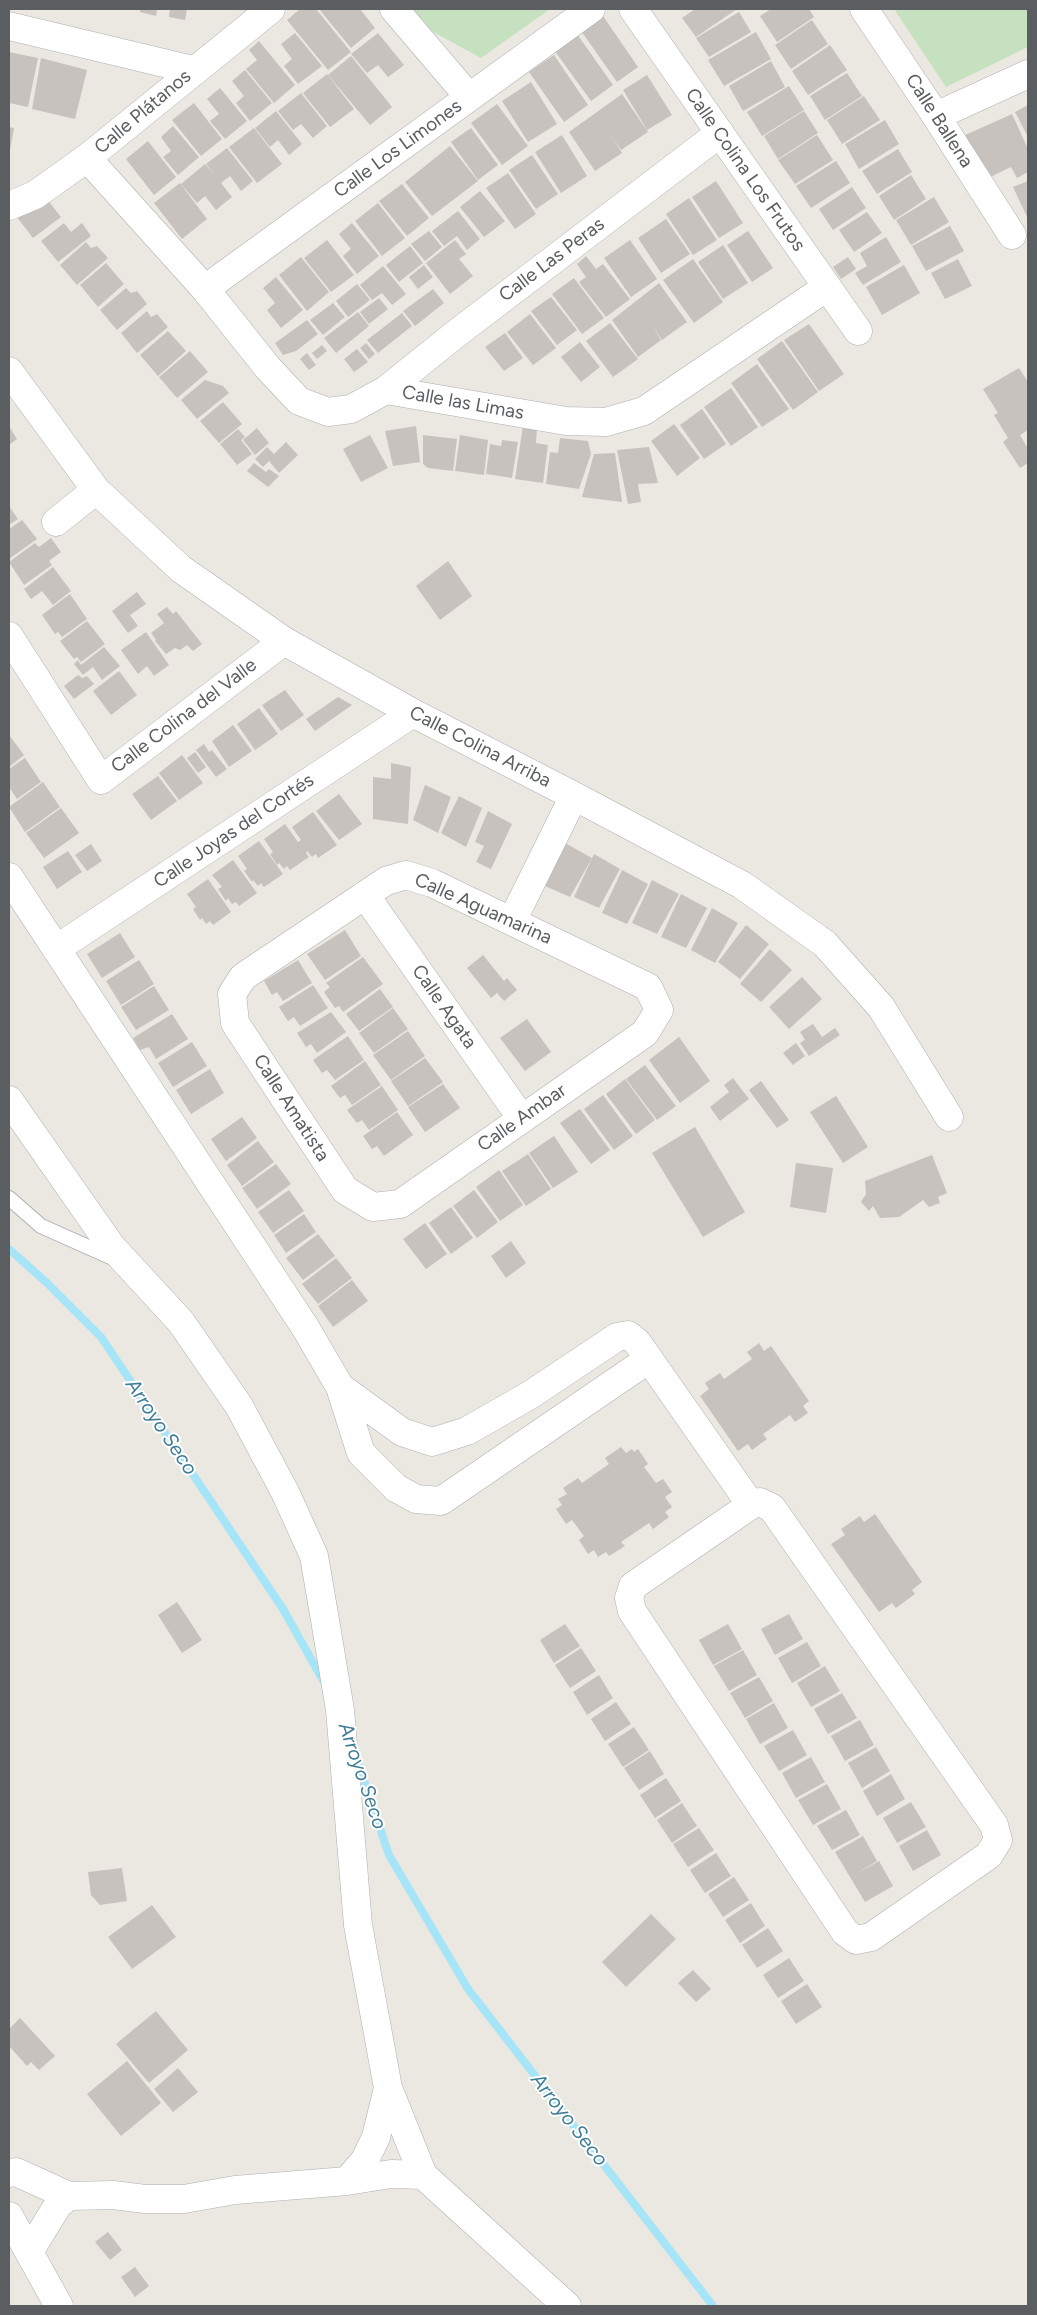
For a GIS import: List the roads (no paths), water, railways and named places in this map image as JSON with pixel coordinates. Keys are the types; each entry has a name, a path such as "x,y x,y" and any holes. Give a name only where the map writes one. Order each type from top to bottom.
{"street":[{"name":"Calle Plátanos","path":"9,206 34,195 87,158 193,70 271,9"},
{"path":"394,9 469,98"},
{"name":"Calle Los Limones","path":"204,290 590,9"},
{"name":"Calle Colina Los Frutos","path":"633,9 858,331"},
{"name":"Calle Ballena","path":"864,9 936,116 1012,235"},
{"path":"9,26 193,70"},
{"path":"936,116 1028,74"},
{"name":"Calle Las Peras","path":"386,390 457,333 720,133"},
{"name":"Calle las Limas","path":"87,158 204,290 268,368 299,401 328,412 352,409 386,390 566,422 606,422 644,411 827,287"},
{"name":"Calle Colina Arriba","path":"9,371 96,490 181,569 284,641 412,713 742,885 825,944 881,1006 949,1118"},
{"path":"56,522 96,490"},
{"name":"Calle Colina del Valle","path":"9,636 101,780 284,641"},
{"name":"Calle Joyas del Cortés","path":"56,949 412,713"},
{"path":"512,921 574,796"},
{"name":"Calle Aguamarina","path":"232,994 243,977 365,895 386,882 406,874 432,882 648,987 660,1010"},
{"path":"9,878 305,1327 340,1387 362,1453 396,1488 416,1499 441,1500 650,1359"},
{"name":"Calle Agata","path":"365,895 522,1119"},
{"name":"Calle Amatista","path":"232,994 235,1023 245,1039 345,1190 373,1207"},
{"name":"Calle Ambar","path":"373,1207 400,1204 645,1033 660,1010"},
{"path":"9,1100 111,1246 130,1264 181,1322 239,1406 285,1492 314,1556 340,1710 358,1925 388,2088 424,2175 567,2306"},
{"path":"340,1387 402,1432 432,1442 467,1431 530,1395 618,1337 628,1335 637,1342 650,1359 751,1505"},
{"path":"760,1502 772,1508 994,1825 998,1840 989,1854 871,1937 856,1940 846,1932 632,1611 629,1598 634,1586 751,1505 760,1502"},
{"path":"347,2180 365,2160 376,2137 388,2088"},
{"path":"9,2173 16,2172 69,2196 113,2195 145,2199 184,2199 235,2190 391,2174 424,2175"},
{"path":"29,2252 58,2205 69,2196"},
{"path":"9,2216 59,2306"}],"lane":[{"path":"9,1198 41,1226 84,1247 130,1264"}],"waterway":[{"name":"Arroyo Seco","path":"9,1249 47,1283 101,1337 283,1609 325,1684"},
{"name":"Arroyo Seco","path":"355,1754 389,1855 468,1989 713,2306"}]}
